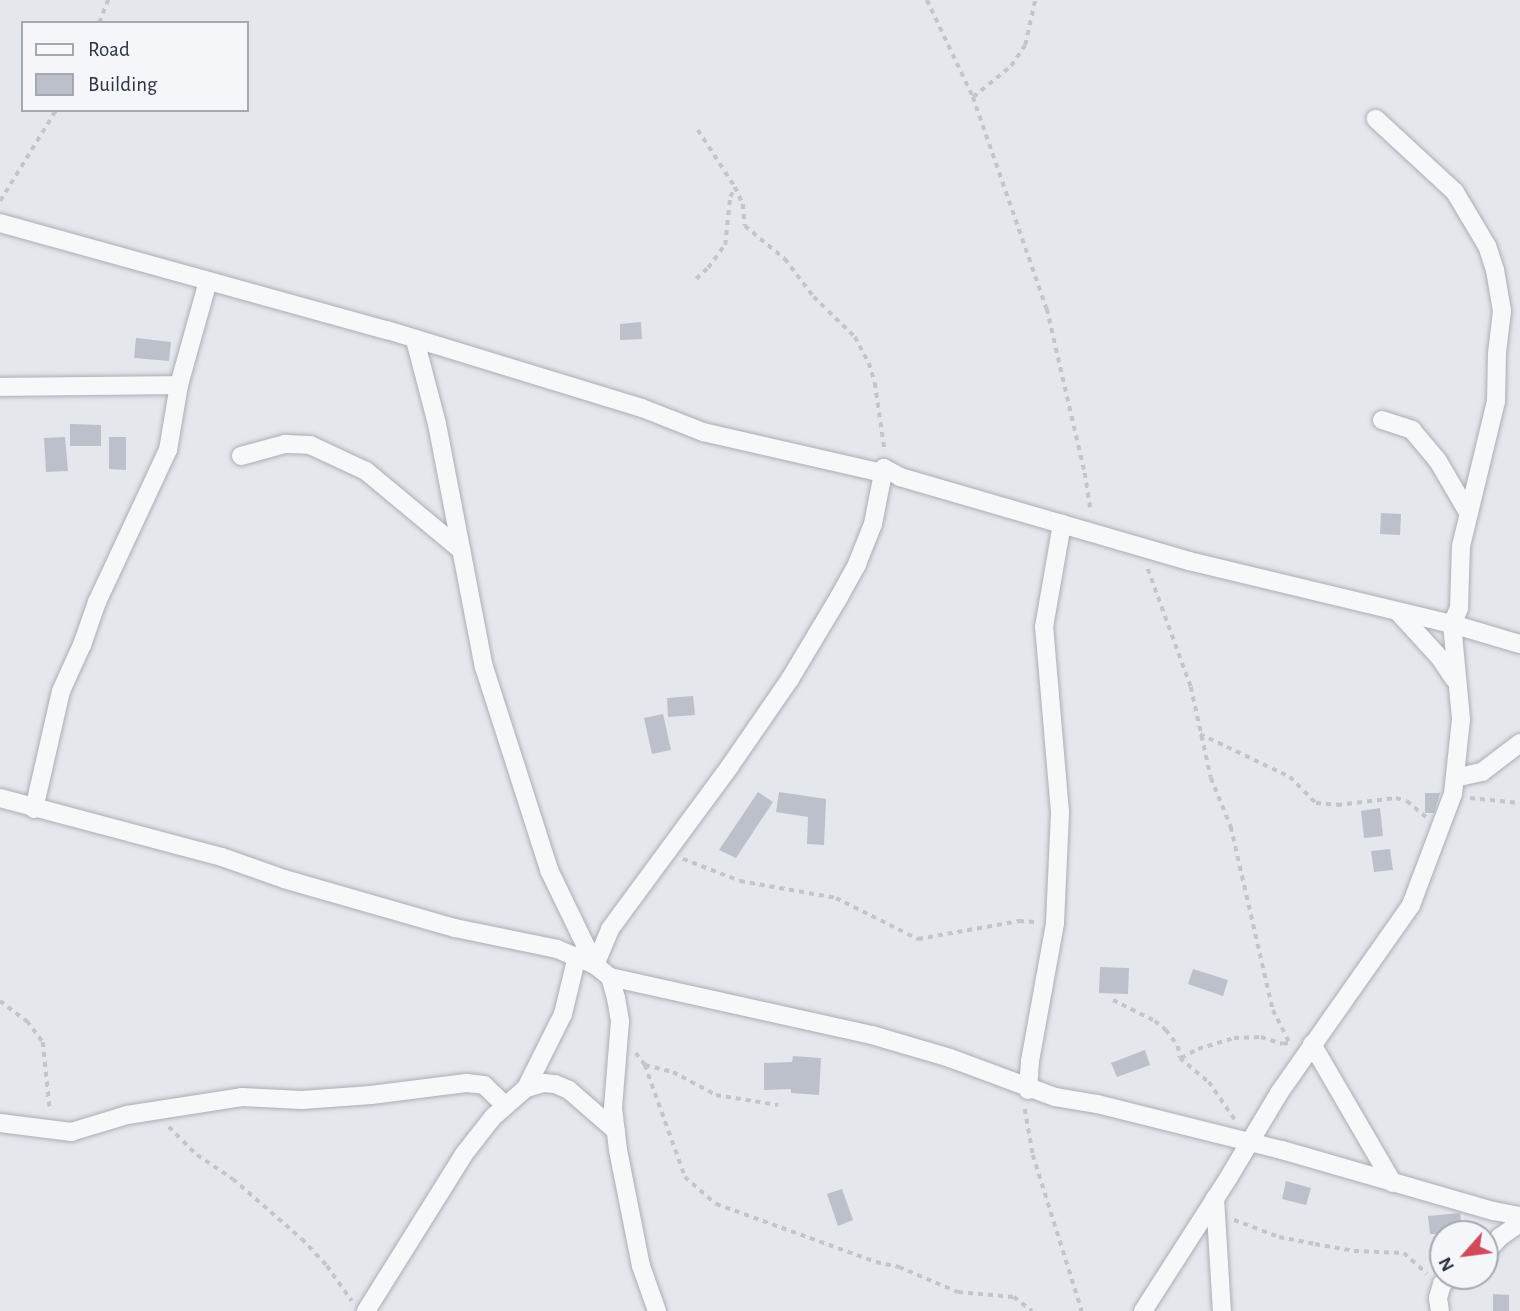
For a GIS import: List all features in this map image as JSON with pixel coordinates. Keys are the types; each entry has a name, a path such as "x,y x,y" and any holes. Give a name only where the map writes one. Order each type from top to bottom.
{"street":[{"path":"1143,1311 1216,1205 1246,1143 1411,905 1454,786 1461,719 1452,624 1459,608 1460,557 1496,401 1497,353 1502,311 1496,270 1487,246 1455,192 1376,119"},
{"path":"0,223 415,340 642,408 703,432 883,471 1138,546 1452,624 1520,644"},
{"path":"34,808 61,691 82,645 97,602 168,450 179,385 208,281"},
{"path":"415,340 437,424 484,667 545,857 595,965"},
{"path":"0,387 179,385"},
{"path":"1382,420 1412,430 1445,472 1469,514"},
{"path":"242,456 285,444 310,445 366,471 430,528 461,550"},
{"path":"595,965 610,929 790,679 839,597 857,564 873,524 883,471"},
{"path":"1028,1090 1030,1060 1055,923 1060,812 1044,627 1062,524"},
{"path":"1398,612 1440,658 1457,684"},
{"path":"1454,786 1482,772 1520,743"},
{"path":"0,798 222,857 284,879 455,928 577,956 610,976 872,1035 950,1058 1028,1090 1368,1173 1393,1183 1520,1216"},
{"path":"526,1088 563,1014 577,956"},
{"path":"610,976 619,1031 613,1108 616,1131 640,1266 657,1311"},
{"path":"1310,1048 1393,1183"},
{"path":"0,1123 79,1131 127,1115 242,1097 330,1098 466,1083 485,1085 505,1105"},
{"path":"366,1311 464,1154 505,1105 526,1088 542,1083 555,1084 569,1090 616,1131"},
{"path":"1216,1205 1222,1311"},
{"path":"1499,1238 1520,1223"}],"path":[{"path":"100,21 107,0"},
{"path":"927,0 973,97 1047,309 1085,473 1094,533"},
{"path":"973,97 1011,66 1025,45 1035,0"},
{"path":"0,201 55,112"},
{"path":"698,130 736,187 743,204 745,226 785,259 814,297 855,337 869,363 881,411 886,449 883,471"},
{"path":"696,279 725,245 730,197 736,187"},
{"path":"1138,546 1179,649 1210,778 1231,827 1273,1010 1289,1041 1310,1048"},
{"path":"1200,734 1290,777 1316,803 1337,805 1396,798 1407,801 1428,820 1437,824 1442,821"},
{"path":"1454,786 1486,802 1520,803"},
{"path":"665,853 740,881 835,898 918,939 1019,921 1055,923"},
{"path":"1113,1000 1155,1021 1166,1030 1178,1046 1180,1058 1220,1094 1246,1143"},
{"path":"0,1001 27,1021 43,1042 52,1129"},
{"path":"619,1031 645,1065 685,1177 716,1204 899,1267 958,1292 1014,1297 1032,1311"},
{"path":"1180,1058 1198,1049 1234,1038 1261,1037 1283,1044 1289,1041"},
{"path":"645,1065 673,1072 716,1095 778,1105"},
{"path":"1028,1090 1026,1126 1033,1155 1082,1311"},
{"path":"153,1110 197,1155 233,1179 302,1239 327,1266 359,1311"},
{"path":"1216,1205 1279,1237 1354,1251 1404,1253 1415,1260 1432,1280 1439,1304"}],"building":[{"path":"641,322 642,339 620,340 620,324"},
{"path":"136,338 171,342 169,361 134,358"},
{"path":"70,424 101,425 101,446 70,446"},
{"path":"65,437 68,471 46,472 44,438"},
{"path":"109,437 126,437 126,470 109,469"},
{"path":"1381,513 1401,514 1400,535 1380,534"},
{"path":"693,696 695,715 668,717 667,698"},
{"path":"663,714 671,750 652,754 644,718"},
{"path":"758,792 773,802 736,858 719,850"},
{"path":"779,792 826,799 824,845 807,844 808,817 776,812"},
{"path":"1425,793 1440,793 1434,813 1425,813"},
{"path":"1380,808 1383,836 1364,838 1361,811"},
{"path":"1390,849 1393,870 1374,872 1371,851"},
{"path":"1100,967 1129,968 1128,994 1099,993"},
{"path":"1193,969 1228,980 1223,996 1188,984"},
{"path":"1145,1050 1150,1065 1117,1077 1111,1063"},
{"path":"793,1056 821,1058 819,1095 791,1093 791,1089 764,1090 764,1063 792,1062"},
{"path":"1286,1181 1311,1188 1306,1205 1282,1199"},
{"path":"842,1189 853,1220 838,1226 827,1194"},
{"path":"1460,1213 1461,1220 1429,1220 1429,1225 1428,1216"},
{"path":"1493,1294 1509,1295 1509,1311 1493,1311"}]}
